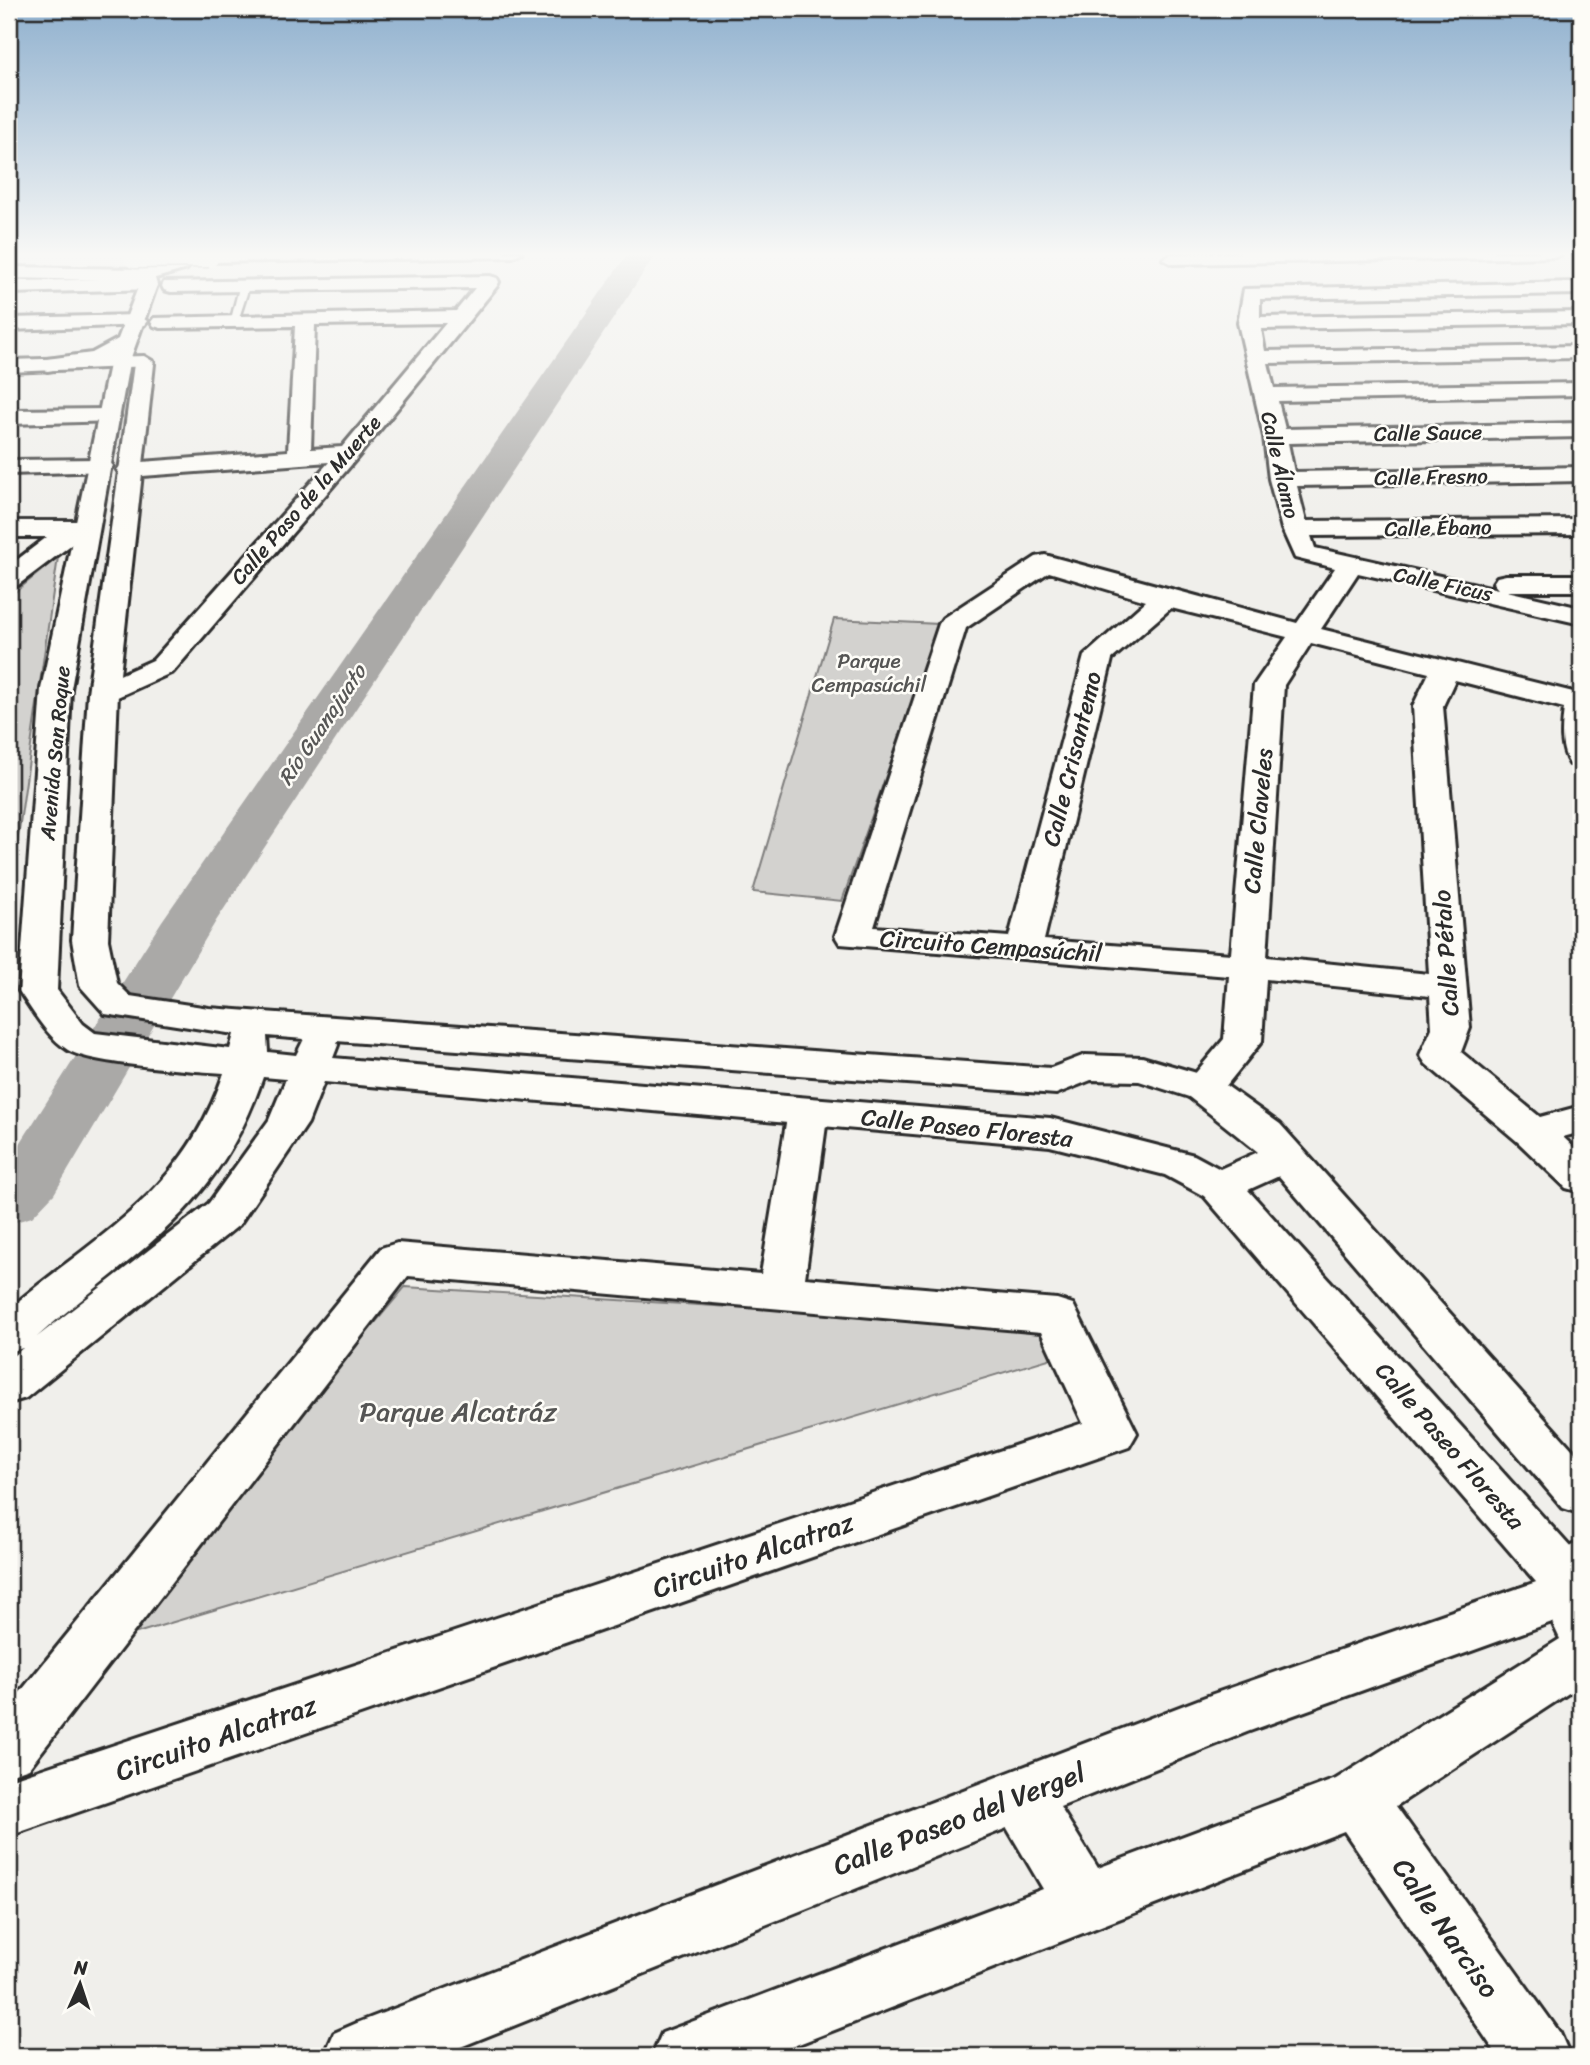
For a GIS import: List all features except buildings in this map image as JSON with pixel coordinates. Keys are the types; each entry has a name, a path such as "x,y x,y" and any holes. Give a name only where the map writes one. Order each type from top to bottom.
{"main road":[{"path":"9,366 99,359 132,348"},
{"path":"56,364 105,372 134,348"},
{"name":"Avenida San Roque","path":"134,348 109,416 101,466 80,529 56,689 38,992 69,1032 84,1043 176,1057 310,1068"},
{"name":"Avenida San Roque","path":"134,348 129,470 103,693 90,940 99,986 118,1006 230,1022 327,1027"},
{"path":"299,455 304,348"},
{"name":"Calle Paso de la Muerte","path":"103,693 163,666 349,453 435,348"},
{"name":"Calle Álamo","path":"1255,348 1263,395 1275,436 1281,479 1300,541"},
{"path":"1258,357 1581,352"},
{"path":"1263,395 1581,389"},
{"path":"9,417 109,416"},
{"name":"Calle Sauce","path":"1275,436 1581,430"},
{"path":"129,470 349,453"},
{"path":"9,467 101,466"},
{"name":"Calle Fresno","path":"1281,479 1581,474"},
{"name":"Calle Ébano","path":"1300,541 1581,526"},
{"path":"9,529 80,529"},
{"path":"9,579 80,529"},
{"name":"Calle Ficus","path":"1300,541 1350,565 1581,616"},
{"name":"Circuito Cempasúchil","path":"1449,987 1024,947 853,936 953,624 1045,563 1166,598 1580,703"},
{"name":"Calle Claveles","path":"1203,1088 1243,1041 1246,966 1269,685 1301,633 1350,565"},
{"path":"1443,584 1581,583"},
{"name":"Calle Crisantemo","path":"1024,947 1098,656 1166,598"},
{"name":"Calle Pétalo","path":"1446,667 1428,705 1451,1028 1440,1055 1533,1132 1581,1178"},
{"path":"1580,703 1577,739 1581,757"},
{"path":"9,1335 146,1228 194,1177 224,1124 249,1064 230,1022"},
{"path":"9,1385 224,1214 288,1123 327,1027"},
{"name":"Calle Paseo Floresta","path":"327,1027 1056,1081 1085,1067 1142,1069 1203,1088 1265,1134 1581,1493"},
{"path":"176,1057 210,1087 224,1124"},
{"name":"Calle Paseo Floresta","path":"310,1068 1050,1132 1179,1165 1219,1186 1574,1590"},
{"path":"1050,1132 1056,1081"},
{"path":"781,1290 808,1111"},
{"path":"1533,1132 1581,1119"},
{"path":"1219,1186 1285,1157"},
{"name":"Circuito Alcatraz","path":"9,1749 397,1259 781,1290 1057,1316 1112,1433 9,1808"},
{"name":"Calle Paseo del Vergel","path":"357,2056 1233,1712 1574,1590"},
{"path":"685,2056 1356,1799 1581,1655"},
{"path":"1020,1795 1085,1903"},
{"name":"Calle Narciso","path":"1356,1799 1537,2056"}],"green space":[{"path":"58,557 15,858 9,857 9,597"},
{"name":"Parque Cempasúchil","path":"834,619 939,624 842,901 753,892"},
{"name":"Parque Alcatráz","path":"405,1287 1042,1326 1062,1355 137,1633 133,1611"}],"waterway":[{"name":"Río Guanajuato","path":"9,1201 31,1178 189,921 578,348"}]}
